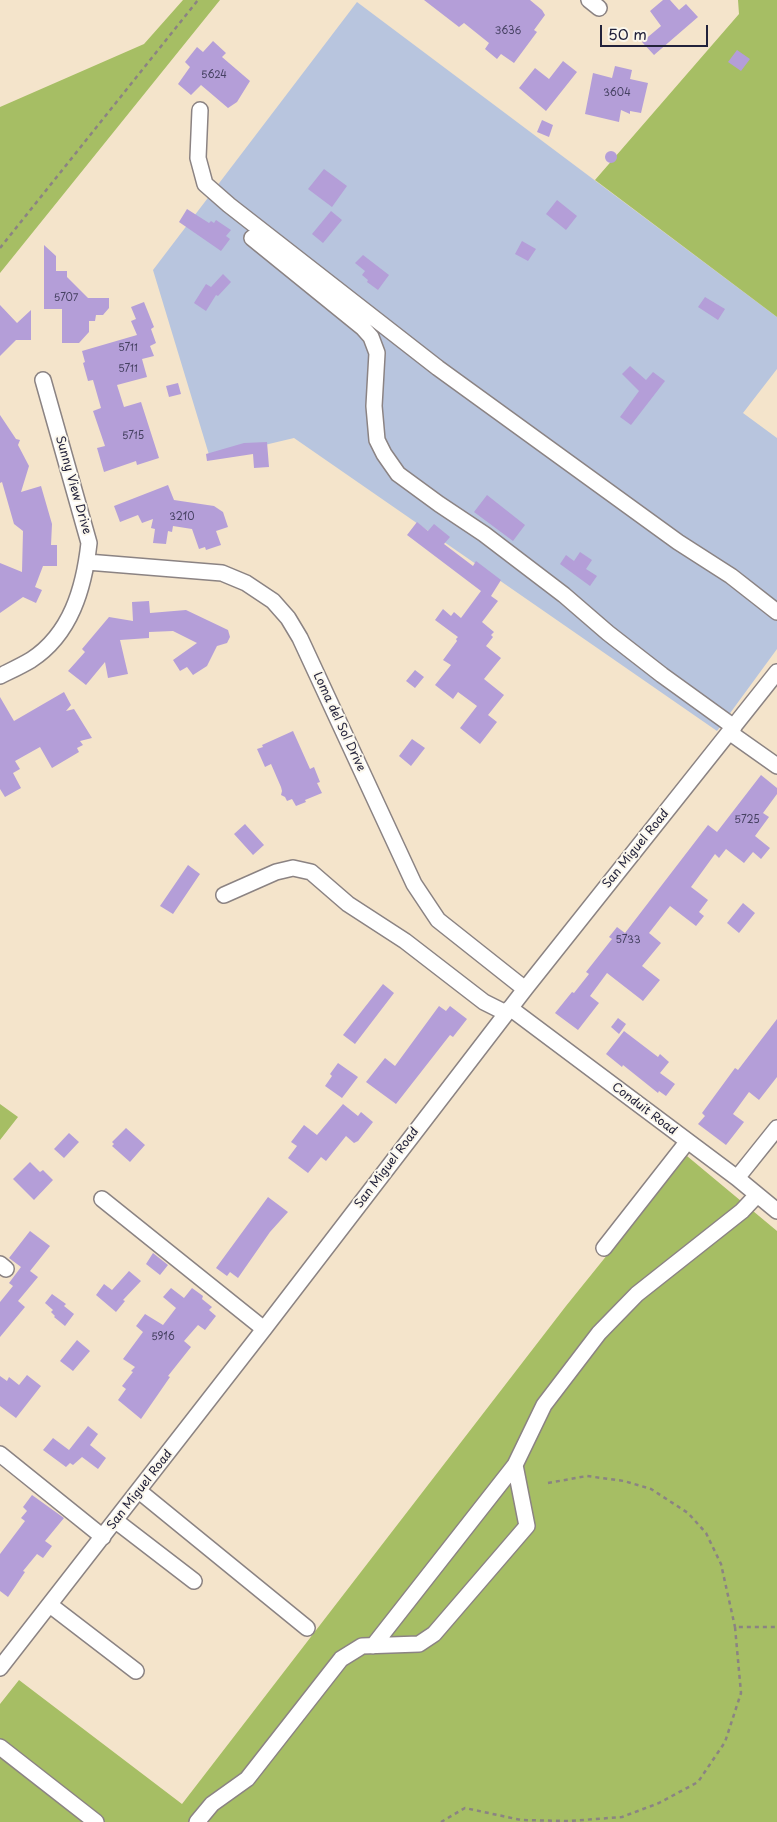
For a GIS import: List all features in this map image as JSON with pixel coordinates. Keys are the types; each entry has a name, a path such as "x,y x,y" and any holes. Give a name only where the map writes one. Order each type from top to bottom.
{"street":[{"path":"200,110 198,158 205,184 229,205 438,368 678,542 731,576 777,612"},
{"path":"252,238 372,337 376,353 374,406 377,440 398,474 484,534 564,594 608,633 777,766"},
{"name":"Sunny View Drive","path":"0,676 31,660 60,631 81,591 87,562 89,543 43,380"},
{"name":"Loma del Sol Drive","path":"87,562 222,573 246,583 273,601 288,618 300,638 414,884 438,920 524,989"},
{"name":"San Miguel Road","path":"0,1668 116,1521 524,989 777,672"},
{"name":"Conduit Road","path":"224,895 276,872 293,868 311,872 348,904 405,941 484,1002 508,1011 737,1178 777,1211"},
{"path":"737,1178 777,1128"},
{"path":"604,1248 687,1142"},
{"path":"373,1646 515,1464 544,1405 599,1333 637,1294 742,1211 757,1195"},
{"path":"102,1199 264,1329"},
{"path":"0,1454 103,1537"},
{"path":"197,1822 212,1804 247,1779 341,1659 362,1646 419,1644 434,1634 527,1526 515,1464"},
{"path":"139,1491 307,1628"},
{"path":"116,1521 194,1581"},
{"path":"50,1605 136,1671"},
{"path":"0,1747 96,1822"}],"path":[{"path":"0,248 198,0"},
{"path":"441,1822 465,1808 521,1820 570,1821 622,1816 659,1803 698,1782 725,1742 741,1692 735,1628 721,1564 706,1533 688,1513 651,1490 624,1481 587,1476 548,1483"},
{"path":"735,1628 777,1627"}],"shaded area":[{"path":"357,2 777,317 777,369 743,413 777,438 777,649 717,731 294,438 210,458 153,270"}],"green space":[{"path":"183,0 220,0 0,273 0,107 144,44"},
{"path":"738,0 777,0 777,317 595,180 739,14"},
{"path":"0,1104 18,1117 0,1140"},
{"path":"687,1156 777,1231 777,1822 0,1822 0,1704 19,1680 182,1804 566,1306"}],"building":[{"path":"424,0 530,0 545,15 534,30 537,32 514,63 501,54 497,59 485,49 489,43 464,23 459,27"},
{"path":"663,0 670,0 679,10 686,4 698,17 654,55 642,42 661,26 650,11"},
{"path":"213,41 226,53 222,57 250,81 237,102 228,108 201,85 191,95 178,84 190,67 185,62 197,47 203,52"},
{"path":"737,50 750,59 741,71 728,62"},
{"path":"563,61 577,72 546,111 519,88 535,68 549,79"},
{"path":"615,66 632,70 630,79 648,83 641,113 630,111 630,114 621,110 619,122 585,114 593,73 612,78"},
{"path":"542,120 553,125 549,137 537,132"},
{"path":"609,151 613,151 617,157 613,163 609,163 605,159 605,155"},
{"path":"324,169 347,186 332,207 308,189"},
{"path":"557,200 577,216 566,230 546,214"},
{"path":"187,209 209,223 211,221 214,223 216,220 231,230 226,236 230,239 221,251 179,222"},
{"path":"331,211 342,220 323,243 312,234"},
{"path":"522,241 536,249 528,261 515,254"},
{"path":"44,245 56,256 56,271 67,271 67,277 88,298 109,298 109,308 103,315 96,315 95,321 89,321 89,332 79,343 62,343 62,309 44,309"},
{"path":"363,255 389,275 378,290 367,282 368,280 362,275 365,271 355,263"},
{"path":"223,274 231,282 218,296 216,295 206,311 194,303 206,284 211,287"},
{"path":"705,297 725,309 718,320 698,307"},
{"path":"144,302 154,327 151,329 156,343 150,346 154,356 142,359 147,377 117,385 124,407 141,402 159,458 137,465 136,461 104,472 97,448 105,446 93,411 101,408 93,380 88,381 82,351 137,335 131,321 136,319 131,307"},
{"path":"0,305 17,323 31,310 31,340 16,340 0,356"},
{"path":"630,366 646,380 653,372 665,381 631,425 620,417 639,391 622,374"},
{"path":"178,383 181,394 169,397 166,386"},
{"path":"0,415 16,439 20,440 18,445 29,466 21,492 41,486 52,524 51,545 57,545 57,566 43,566 35,587 42,590 36,603 23,597 0,613 0,563 22,572 23,531 14,524 2,482 0,483"},
{"path":"267,442 269,467 254,468 253,454 207,461 206,454 244,443"},
{"path":"168,485 174,500 214,506 223,512 228,527 216,531 221,545 206,550 205,547 199,549 192,529 173,526 172,532 168,531 166,544 153,543 155,529 151,528 153,519 142,523 138,515 120,522 114,506"},
{"path":"487,495 525,525 513,541 474,512"},
{"path":"417,522 428,531 434,524 450,537 444,544 473,566 476,561 501,580 491,596 498,601 482,622 494,632 491,635 493,637 486,646 501,658 484,679 504,695 488,715 497,722 480,744 460,728 477,706 458,692 453,699 435,685 451,665 443,660 458,637 435,620 443,609 451,616 454,612 461,618 481,591 407,535"},
{"path":"580,552 592,560 586,569 597,576 590,586 560,564 566,555 574,561"},
{"path":"149,601 150,613 186,610 228,630 230,637 227,643 217,646 207,666 193,675 187,667 180,671 173,660 197,643 173,631 149,632 149,638 120,640 128,674 108,678 105,662 86,685 68,671 85,652 82,649 109,617 133,621 132,602"},
{"path":"415,670 424,677 415,688 406,681"},
{"path":"64,692 71,705 66,711 74,709 92,738 80,741 83,745 77,748 79,752 52,768 40,747 15,761 20,769 13,773 21,788 5,797 0,789 0,697 14,721"},
{"path":"293,731 310,769 314,767 320,782 317,783 322,793 296,806 292,799 287,801 281,795 281,787 271,764 265,767 257,749"},
{"path":"412,739 425,748 411,766 399,756"},
{"path":"761,775 777,788 777,794 763,813 769,817 755,836 770,848 761,859 753,852 744,863 726,849 719,858 715,854 691,887 708,900 699,912 704,916 696,926 670,906 649,933 661,943 642,966 660,980 643,1001 607,973 590,996 599,1003 578,1030 555,1013 589,974 586,972 612,939 609,937 617,927 625,933 708,825 717,832"},
{"path":"245,824 264,845 253,855 234,834"},
{"path":"188,865 200,874 173,914 160,906"},
{"path":"743,903 755,913 739,933 727,923"},
{"path":"383,984 394,993 355,1044 343,1035"},
{"path":"439,1006 446,1011 450,1006 467,1019 453,1037 450,1035 396,1104 366,1082 385,1058 395,1066"},
{"path":"618,1018 626,1024 619,1034 611,1027"},
{"path":"777,1019 777,1077 759,1100 749,1092 733,1114 744,1122 726,1145 698,1124 705,1116 702,1113 735,1068 738,1070"},
{"path":"624,1031 658,1057 660,1054 669,1062 660,1073 675,1084 666,1096 659,1091 658,1093 606,1054"},
{"path":"338,1063 358,1077 342,1098 325,1086 332,1076 330,1074"},
{"path":"343,1104 358,1116 361,1112 373,1122 358,1141 354,1143 346,1136 326,1161 321,1157 308,1173 288,1158 297,1146 291,1142 304,1125 317,1135"},
{"path":"126,1128 145,1145 130,1162 112,1146 114,1144 112,1142"},
{"path":"69,1133 79,1142 64,1158 54,1149"},
{"path":"30,1162 40,1172 43,1170 53,1180 34,1200 13,1179"},
{"path":"268,1197 288,1212 270,1232 238,1278 230,1272 227,1276 216,1268"},
{"path":"30,1231 50,1246 30,1271 38,1277 18,1301 25,1307 0,1337 0,1302 13,1286 9,1283 21,1267 9,1258"},
{"path":"153,1253 168,1265 160,1275 146,1264"},
{"path":"129,1271 141,1281 123,1300 125,1301 116,1312 96,1295 104,1284 112,1290"},
{"path":"171,1288 184,1298 192,1288 203,1296 202,1299 212,1307 209,1310 216,1316 205,1330 198,1325 184,1341 191,1347 168,1376 170,1377 141,1419 118,1400 126,1389 122,1386 135,1367 123,1359 143,1332 136,1326 145,1314 163,1325 176,1308 163,1297"},
{"path":"52,1294 66,1304 64,1306 74,1314 65,1326 54,1317 51,1312 53,1310 45,1303"},
{"path":"77,1340 90,1351 73,1371 60,1361"},
{"path":"27,1375 41,1386 16,1418 0,1406 0,1376 7,1381 9,1377 19,1385"},
{"path":"88,1426 98,1434 90,1445 106,1458 98,1469 82,1457 73,1465 70,1463 66,1467 43,1450 53,1438 69,1450"},
{"path":"32,1495 64,1518 45,1541 52,1546 43,1558 37,1554 23,1571 25,1572 8,1597 0,1591 0,1554 25,1521 21,1518 27,1511 23,1507"}]}
